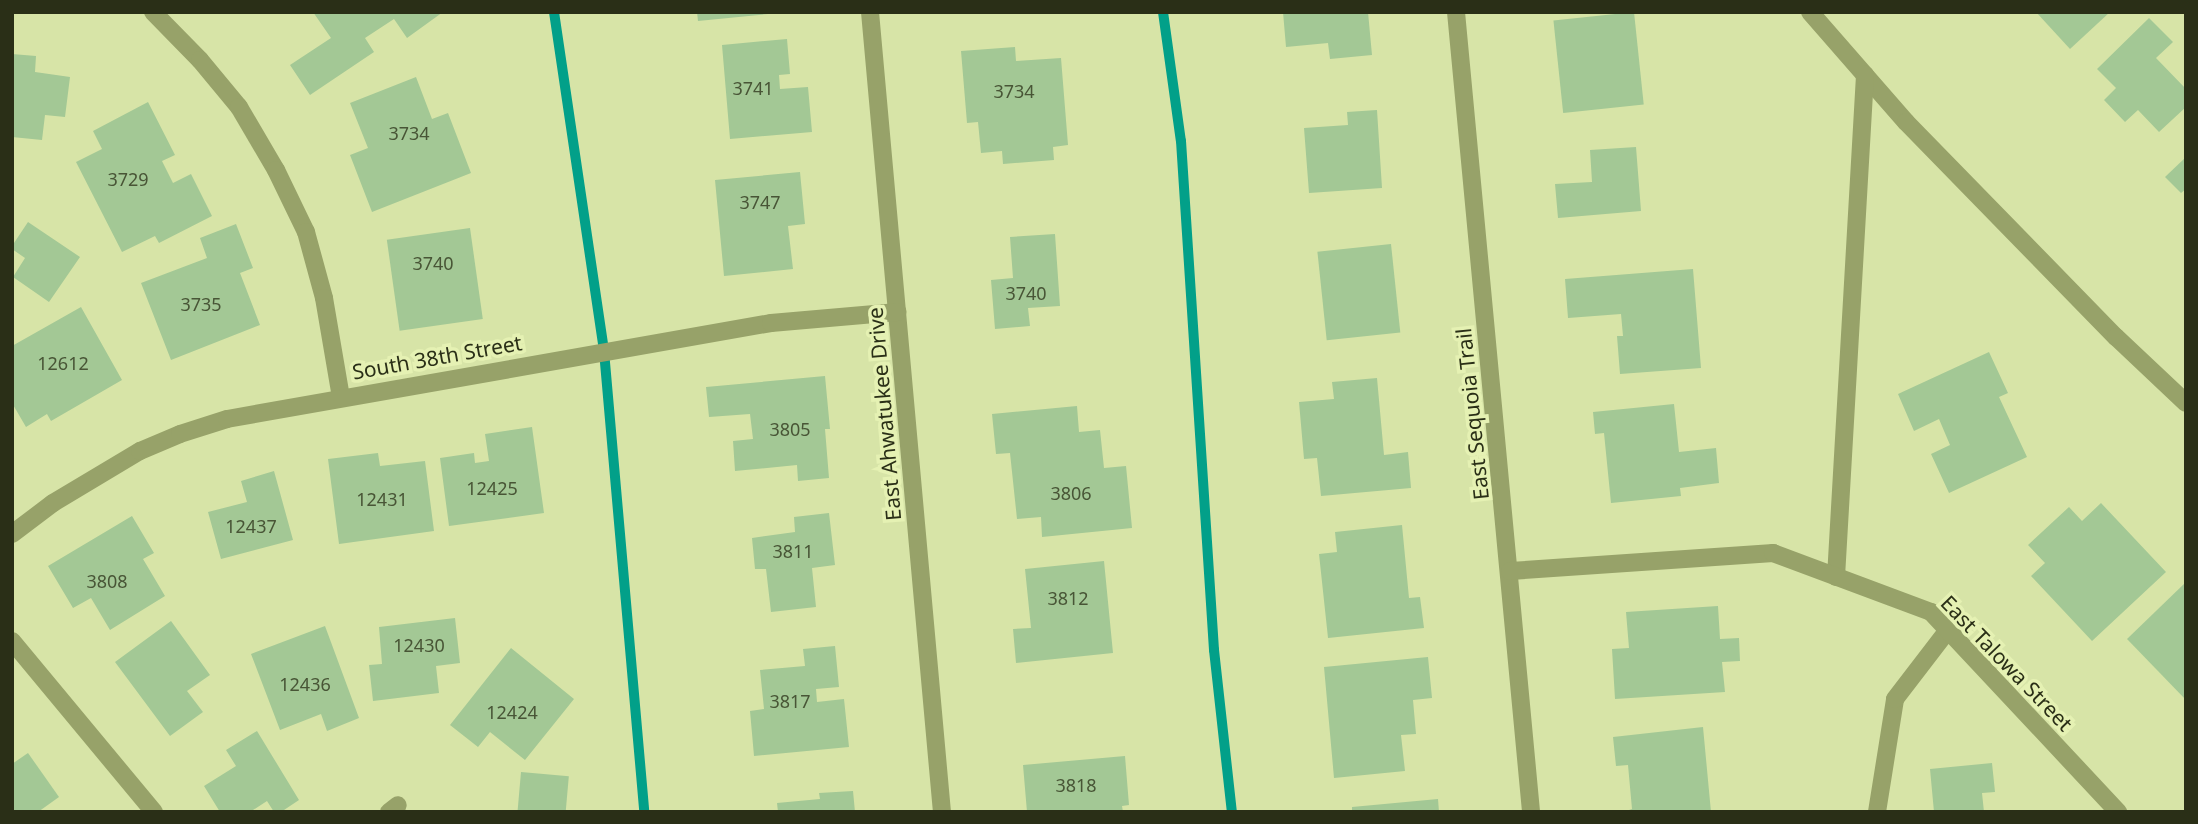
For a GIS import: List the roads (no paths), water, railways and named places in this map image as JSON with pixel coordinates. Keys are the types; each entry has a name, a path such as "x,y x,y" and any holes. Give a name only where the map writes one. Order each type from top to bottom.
{"street":[{"path":"153,12 200,60 239,107 276,170 306,232 324,298 341,397"},
{"name":"East Ahwatukee Drive","path":"870,12 942,812"},
{"name":"East Sequoia Trail","path":"1456,12 1531,812"},
{"path":"1810,12 1906,122 2097,317 2186,403"},
{"path":"1836,577 1865,75"},
{"name":"South 38th Street","path":"12,534 94,477 180,433 227,419 771,323 898,312"},
{"name":"East Talowa Street","path":"1510,572 1773,553 1931,612 2118,812"},
{"path":"1877,812 1895,699 1948,630"},
{"path":"12,641 154,812"}],"waterway":[{"path":"554,12 604,351 644,812"},
{"path":"1163,12 1181,141 1214,650 1232,812"}]}
